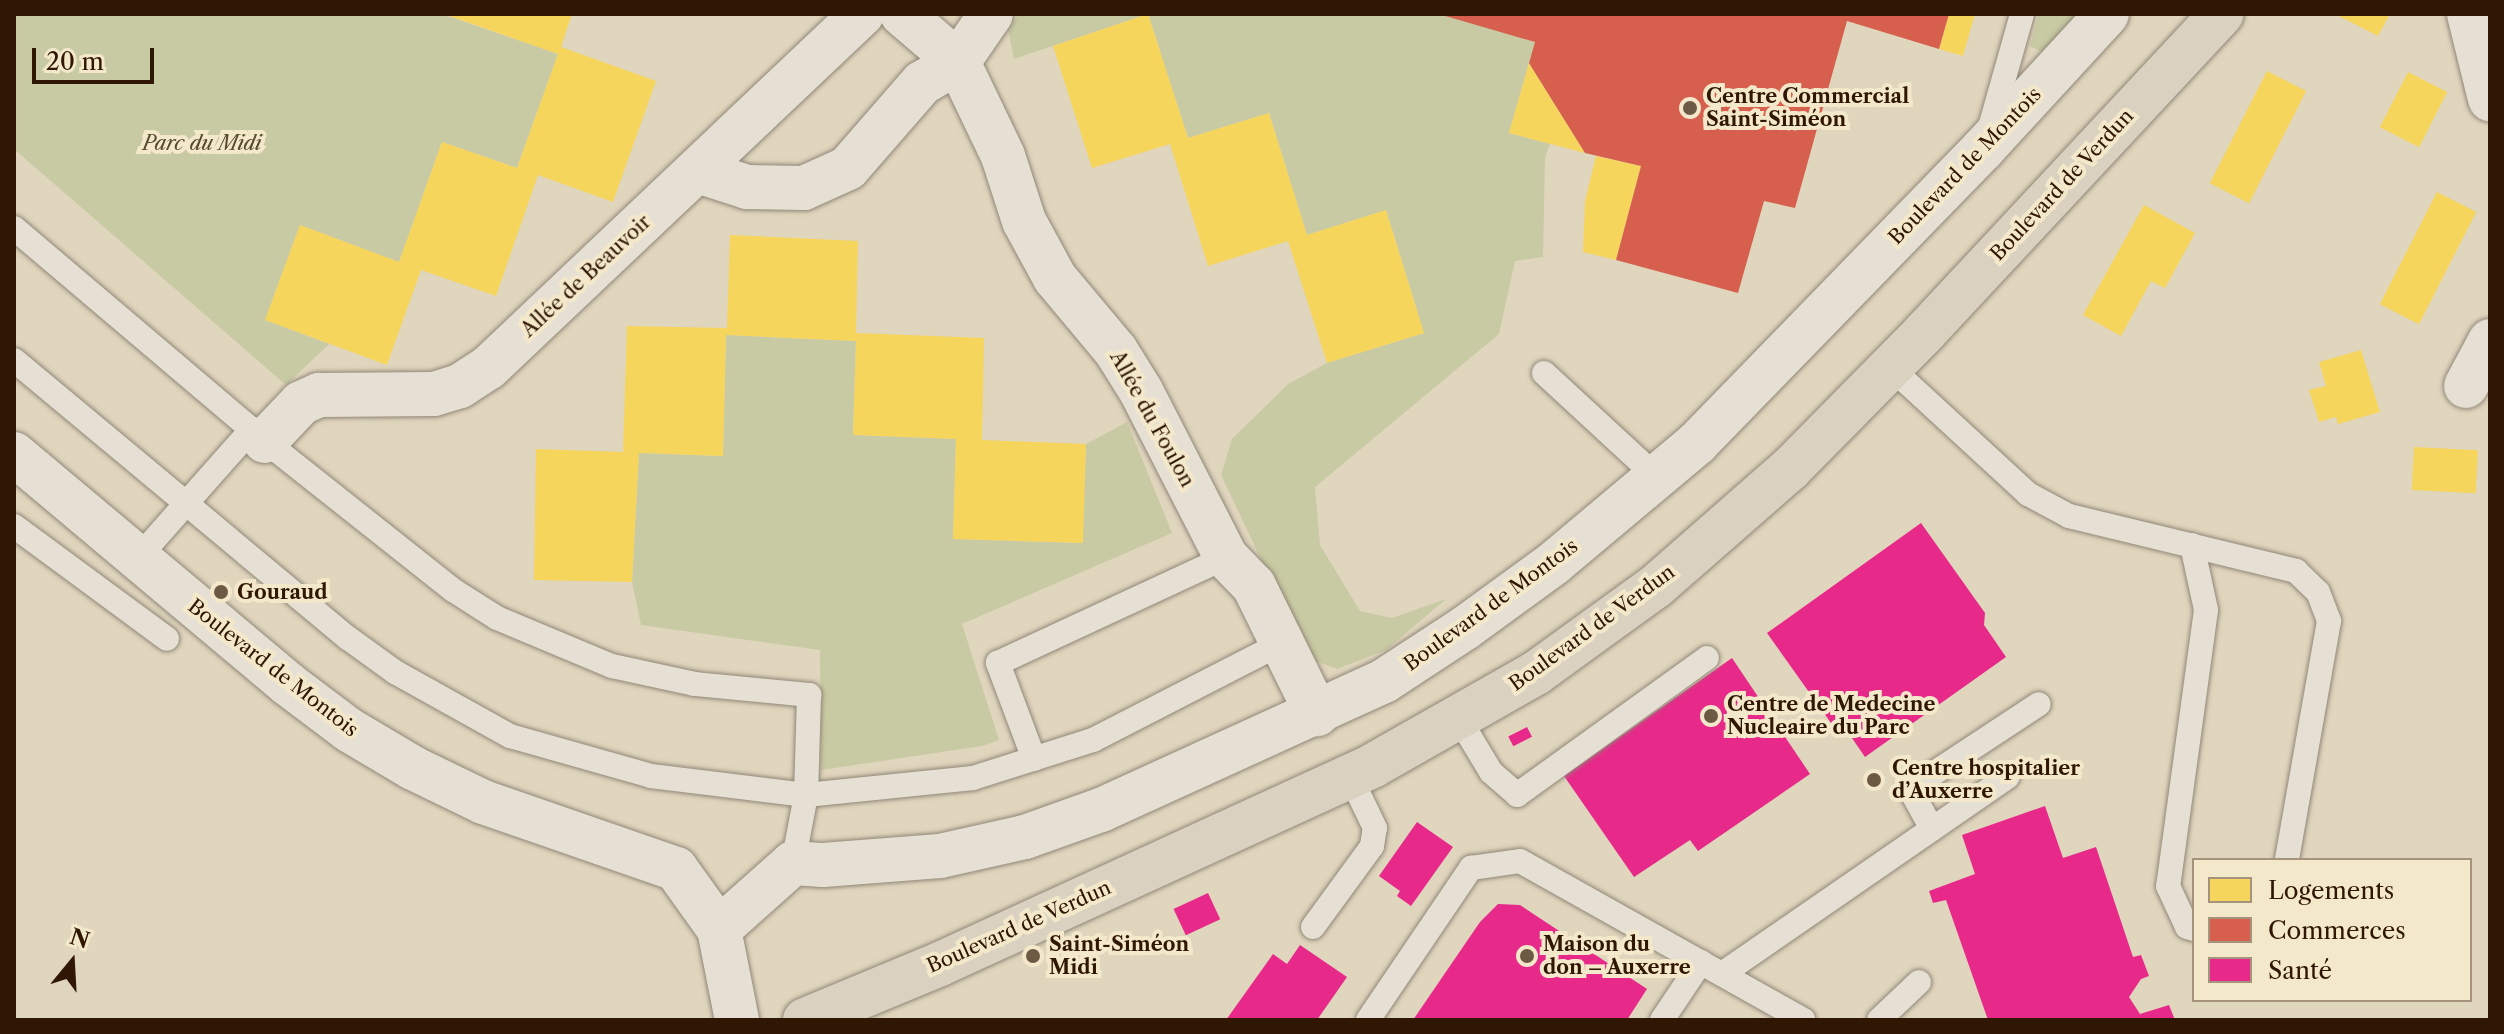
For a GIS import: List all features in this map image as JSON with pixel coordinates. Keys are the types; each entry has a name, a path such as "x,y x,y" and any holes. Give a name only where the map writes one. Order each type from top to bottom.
{"main road":[{"name":"Boulevard de Verdun","path":"805,1020 940,964 1350,776 1536,673 1655,587 1790,469 2222,14"}],"street":[{"name":"Allée de Beauvoir","path":"259,435 301,403 319,395 406,397 434,394 460,386 488,368 862,14"},
{"name":"Allée du Foulon","path":"902,14 958,62 997,143 1024,221 1049,267 1116,351 1141,391 1226,557 1254,586 1317,714"},
{"path":"698,171 747,187 804,188 848,168 922,83 958,62 991,14"},
{"name":"Boulevard de Montois","path":"793,863 823,865 940,856 1025,837 1101,810 1384,681 1465,628 1554,563 1659,479 1983,149 2107,14"},
{"path":"2469,14 2490,99"},
{"path":"2466,386 2490,341"},
{"name":"Boulevard de Montois","path":"14,454 288,684 349,730 413,768 483,802 676,869 719,929 737,1020"},
{"path":"719,929 793,863"}],"lane":[{"path":"1983,149 2022,14"},
{"path":"15,230 259,435 453,590 525,631 612,666 695,684 809,695 806,795 793,863"},
{"path":"14,360 186,505 395,672 510,736 651,776 806,795 973,778 1093,740 1282,643"},
{"path":"1890,367 2028,494 2069,516 2296,571 2318,592 2329,621 2287,858"},
{"path":"1544,373 1659,479"},
{"path":"137,559 186,505 259,435"},
{"path":"14,526 167,639"},
{"path":"2192,545 2206,610 2168,886 2187,927 2192,928"},
{"path":"1034,759 998,663 1226,557"},
{"path":"1458,717 1491,772 1517,795 1707,658"},
{"path":"1932,829 1910,789 2039,704"},
{"path":"1313,927 1372,846 1375,828 1350,776"},
{"path":"1662,1020 1712,968 1932,829 2008,777"},
{"path":"1368,1020 1471,868 1520,861 1803,1020"},
{"path":"1879,1020 1919,982"}],"green space":[{"name":"Parc du Midi","path":"14,14 442,14 558,54 517,168 442,142 399,262 300,225 265,320 329,344 286,385 14,149"},
{"path":"1019,14 1148,14 1014,59 1008,30"},
{"path":"1148,14 1447,14 1535,42 1509,133 1550,144 1545,157 1543,257 1515,261 1499,334 1315,487 1320,545 1360,611 1392,618 1446,599 1386,650 1337,669 1308,658 1221,475 1232,439 1288,384 1327,363 1424,333 1386,210 1307,235 1269,113 1188,138"},
{"path":"2039,14 2078,14 2042,52 2030,46"},
{"path":"726,335 856,341 853,435 956,439 953,539 1082,543 1086,444 1127,422 1172,533 962,624 999,740 982,746 821,770 820,650 641,625 632,582 639,453 723,456"}],"building: Logements":[{"path":"444,14 572,14 561,47 656,81 613,202 538,175 496,296 421,270 387,365 265,320 300,225 399,262 442,142 517,168 558,54"},
{"path":"1148,14 1188,138 1269,113 1307,235 1386,210 1424,333 1327,363 1288,241 1208,266 1170,144 1092,168 1053,46"},
{"path":"1949,14 1975,14 1963,56 1939,49"},
{"path":"2335,14 2390,14 2378,36"},
{"path":"1529,63 1585,153 1509,133"},
{"path":"2267,71 2306,91 2249,203 2210,183"},
{"path":"2408,72 2447,92 2419,147 2380,127"},
{"path":"1596,156 1641,166 1616,260 1583,252 1585,201"},
{"path":"2437,192 2476,212 2419,324 2380,304"},
{"path":"2144,205 2195,233 2165,288 2151,281 2121,336 2083,315"},
{"path":"730,235 858,241 856,333 984,338 982,440 1086,444 1083,543 953,539 956,439 853,435 856,341 726,335 723,456 639,453 632,582 534,580 536,449 623,452 627,326 727,328"},
{"path":"2361,350 2380,412 2338,424 2336,417 2319,422 2309,390 2326,386 2319,362"},
{"path":"2414,447 2478,450 2476,493 2412,490"}],"building: Commerces":[{"name":"Centre Commercial Saint-Siméon","path":"1949,14 1939,49 1847,21 1795,208 1764,201 1738,293 1616,260 1641,166 1585,153 1529,63 1535,42 1442,15"}],"building: Santé":[{"path":"1921,523 1985,613 1984,625 2006,657 1865,757 1843,725 1831,723 1767,633"},
{"name":"Centre de Medecine Nucleaire du Parc","path":"1732,658 1810,774 1698,851 1690,840 1634,877 1564,776"},
{"path":"1527,727 1532,737 1513,746 1508,737"},
{"path":"2045,806 2063,858 2096,847 2133,957 2141,955 2149,976 2141,979 2129,997 2140,1014 2169,1005 2175,1020 1988,1020 1946,900 1933,903 1929,891 1975,874 1962,835"},
{"path":"1417,822 1453,847 1411,906 1397,896 1400,891 1379,876"},
{"path":"1208,893 1220,919 1186,935 1174,909"},
{"name":"Maison du don – Auxerre","path":"1498,904 1520,905 1647,989 1627,1020 1413,1020 1480,922"},
{"path":"1300,945 1347,977 1317,1020 1226,1020 1273,954 1287,964"}],"place":[{"name":"Centre Commercial Saint-Siméon","path":"1690,108"},
{"name":"Gouraud","path":"221,592"},
{"name":"Centre de Medecine Nucleaire du Parc","path":"1711,716"},
{"name":"Centre hospitalier d’Auxerre","path":"1874,780"},
{"name":"Saint-Siméon Midi","path":"1033,956"},
{"name":"Maison du don – Auxerre","path":"1527,956"}]}
